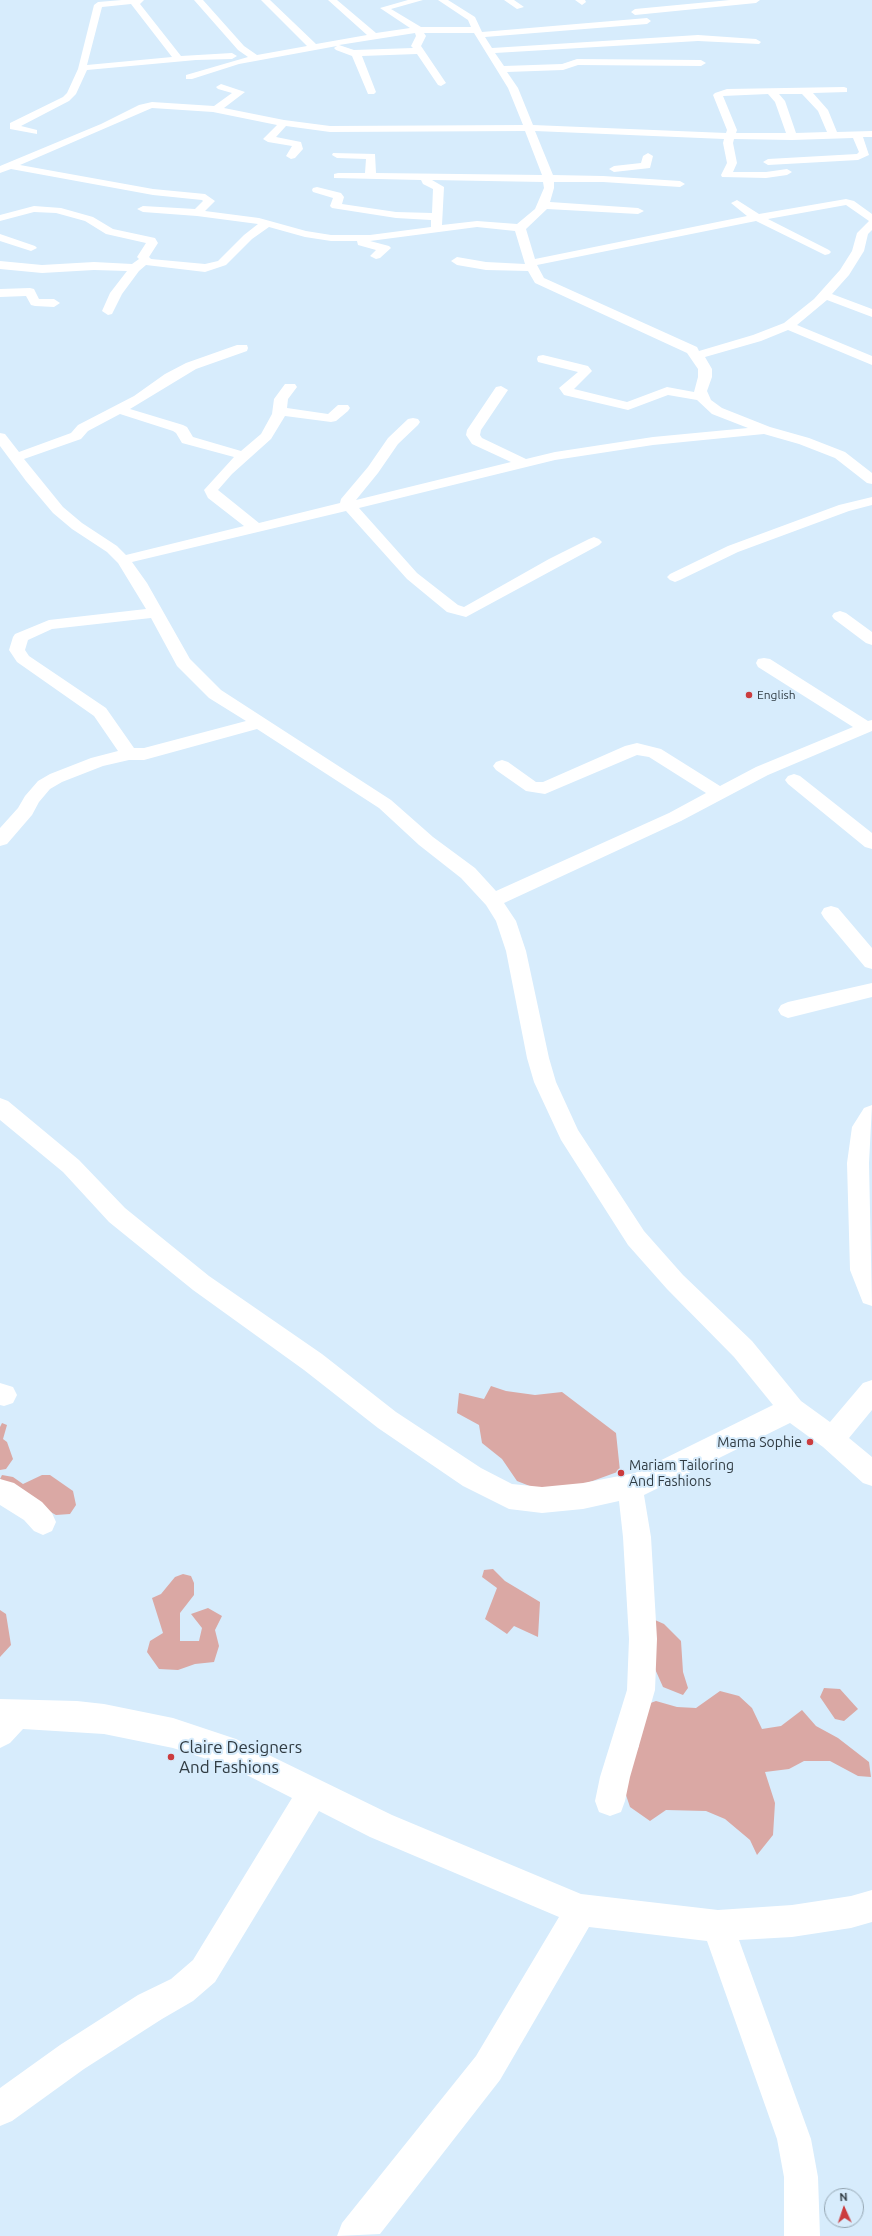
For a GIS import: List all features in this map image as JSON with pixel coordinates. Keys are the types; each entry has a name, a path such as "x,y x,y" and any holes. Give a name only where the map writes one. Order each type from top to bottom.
{"street":[{"path":"139,0 135,3 179,59"},
{"path":"33,132 14,127 14,125 66,99 77,82 82,68 98,5 139,0"},
{"path":"198,0 252,57"},
{"path":"265,0 312,47"},
{"path":"332,0 374,36"},
{"path":"419,0 384,8 419,30 421,36 416,46 441,83"},
{"path":"142,209 199,213 267,223 318,236 358,238 477,224 520,228 540,211 548,194 549,179 513,88 502,69 489,51 469,15 442,0"},
{"path":"508,0 520,7"},
{"path":"82,68 179,59 252,57 374,36 419,30 478,32 647,22 632,9 756,0"},
{"path":"489,51 698,38 756,42"},
{"path":"331,44 348,52 356,53 420,51"},
{"path":"356,53 371,92"},
{"path":"189,77 252,57"},
{"path":"502,69 563,67 577,62 701,63"},
{"path":"217,109 240,92 221,87"},
{"path":"787,172 727,176 732,162 728,143 732,130 718,95 727,92 844,90"},
{"path":"806,91 823,110 834,136"},
{"path":"771,92 780,101 792,137"},
{"path":"0,170 32,155 105,126 146,105 217,109 284,123 346,130 528,128 792,137 872,134"},
{"path":"284,123 268,139 297,144 298,148 292,156"},
{"path":"756,162 858,157 864,155 864,152 857,134"},
{"path":"337,155 371,156 370,177"},
{"path":"604,179 606,173 616,169 646,166 648,156"},
{"path":"732,162 744,162"},
{"path":"11,166 154,192 209,199 208,204 199,213"},
{"path":"338,176 604,179 680,184"},
{"path":"425,178 427,182 439,187 436,230"},
{"path":"317,190 337,195 339,197 336,206 396,215 438,217"},
{"path":"457,261 486,266 531,266 756,217 848,202 872,219"},
{"path":"736,203 756,217 824,252"},
{"path":"543,205 638,211"},
{"path":"0,218 43,209 57,210 89,220 110,232 151,240 152,243 143,257 145,260"},
{"path":"108,311 116,293 135,268 145,260 205,268 218,266 248,237 267,223"},
{"path":"698,355 757,338 788,326 825,295 845,272 858,251 863,233 872,224"},
{"path":"520,228 531,266 539,280 680,344 698,355 705,368 700,391 702,397 706,403 717,411 765,430 804,441 840,455 850,461 872,480"},
{"path":"0,237 32,248"},
{"path":"358,238 359,242 385,248 376,256"},
{"path":"858,251 872,255"},
{"path":"0,265 42,269 94,266 135,268"},
{"path":"0,292 30,292 35,302 54,303"},
{"path":"825,295 872,312"},
{"path":"788,326 872,361"},
{"path":"9,457 76,436 83,428 120,410 170,377 191,366 242,348"},
{"path":"543,359 583,369 585,371 583,374 566,388 569,392 589,397 628,406 667,391 702,397"},
{"path":"256,528 211,492 220,478 266,436 279,411 281,399 290,387"},
{"path":"501,390 474,430 473,435 477,441 524,463"},
{"path":"279,411 331,418 342,408"},
{"path":"120,410 178,428 182,430 187,440 245,456"},
{"path":"413,422 393,441 373,470 346,500 349,506 412,576 458,612 466,612 554,562 594,542"},
{"path":"123,560 556,456 653,441 765,430"},
{"path":"0,437 9,457 58,510 77,526 112,549 123,560 156,613 183,662 215,694 384,804 426,841 468,873 493,900 506,921 511,934 526,991 538,1058 545,1082 569,1134 636,1238 675,1282 743,1349 792,1409 872,1474"},
{"path":"675,577 733,549 765,536 844,508 872,501"},
{"path":"128,754 100,712 23,659 17,645 22,637 49,625 156,613"},
{"path":"840,616 872,640"},
{"path":"0,654 18,650"},
{"path":"764,663 869,726"},
{"path":"0,840 26,811 31,800 44,785 75,770 128,754 152,752 201,737 260,724"},
{"path":"493,900 675,817 762,770 869,726"},
{"path":"502,766 532,787 545,788 630,750 637,749 655,753 718,793"},
{"path":"794,780 872,844"},
{"path":"831,913 872,962"},
{"path":"788,1010 872,990"},
{"path":"0,1107 71,1166 117,1215 201,1283 313,1362 387,1420 472,1477 509,1496 542,1500 583,1496 638,1485 792,1409"},
{"path":"872,1114 863,1127 860,1138 858,1163 862,1270 872,1296"},
{"path":"832,1440 872,1391"},
{"path":"610,1801 615,1777 641,1690 642,1624 637,1538 630,1486"},
{"path":"0,1492 5,1492 33,1511 43,1522"},
{"path":"6,1720 90,1717 173,1732 236,1754 381,1826 581,1910 718,1926 792,1921 851,1912 872,1906"},
{"path":"0,2109 72,2057 150,2007 182,1990 204,1971 313,1792"},
{"path":"355,2236 368,2222 488,2068 581,1910"},
{"path":"718,1926 794,2139 801,2177 802,2236"}],"shaded area":[{"path":"491,1386 506,1391 535,1395 562,1392 616,1433 620,1471 587,1483 545,1492 517,1481 502,1459 482,1443 479,1425 457,1413 459,1393 484,1399"},
{"path":"2,1423 7,1425 3,1439 7,1442 13,1459 6,1469 0,1470 0,1427"},
{"path":"2,1475 13,1477 23,1484 42,1475 50,1475 73,1491 76,1505 70,1514 56,1515 32,1502 0,1479"},
{"path":"493,1569 505,1581 540,1602 538,1637 514,1626 507,1634 485,1619 497,1588 482,1577 484,1570"},
{"path":"183,1574 191,1576 194,1583 194,1595 180,1613 180,1641 199,1641 202,1628 191,1614 208,1608 222,1616 215,1630 219,1646 214,1662 195,1664 178,1670 159,1669 147,1652 150,1641 163,1633 152,1598 161,1594 175,1577"},
{"path":"0,1610 6,1614 11,1645 0,1657"},
{"path":"655,1620 664,1624 681,1641 683,1672 688,1688 683,1695 663,1687 651,1660"},
{"path":"824,1688 840,1689 858,1709 844,1721 835,1719 820,1697"},
{"path":"720,1691 739,1696 752,1708 762,1729 781,1726 802,1710 816,1726 838,1738 869,1762 871,1777 858,1776 830,1761 804,1761 789,1769 765,1772 775,1803 773,1835 757,1855 750,1840 725,1819 706,1811 666,1810 650,1821 630,1807 621,1780 639,1746 625,1712 656,1701 677,1707 696,1708"}],"place":[{"name":"English","path":"749,695"},
{"name":"Mama Sophie","path":"810,1442"},
{"name":"Mariam Tailoring And Fashions","path":"621,1473"},
{"name":"Claire Designers And Fashions","path":"171,1757"}]}
